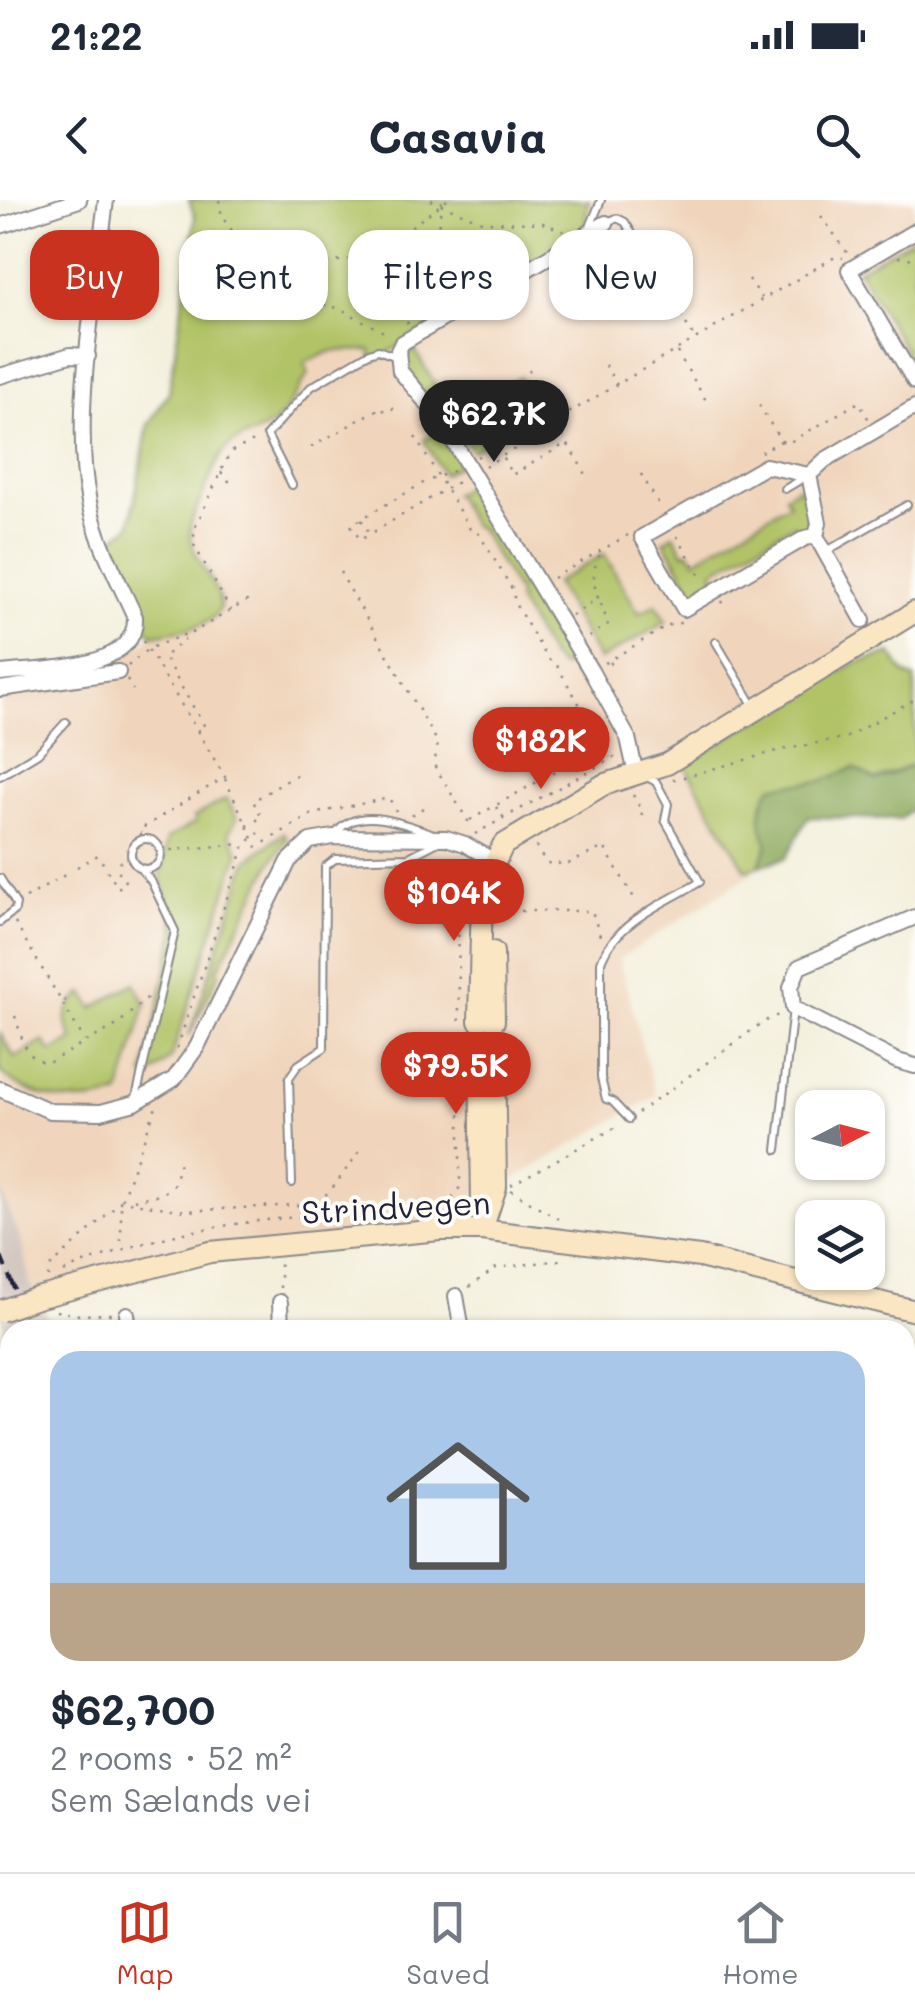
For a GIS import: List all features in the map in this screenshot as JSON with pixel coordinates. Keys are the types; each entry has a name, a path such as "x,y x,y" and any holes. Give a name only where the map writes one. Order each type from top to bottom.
{"street":[{"path":"0,226 80,200"},
{"path":"0,673 114,656 136,630 135,617 100,540 88,500 84,425 88,356 106,200"},
{"path":"589,230 606,223"},
{"path":"915,232 849,270 910,363 915,382"},
{"path":"549,253 402,343 400,371 440,419 590,671 628,738 640,782"},
{"path":"0,376 70,355 88,356"},
{"path":"808,475 825,460 915,407"},
{"path":"808,475 766,466 642,537 684,609 804,538 816,536"},
{"path":"808,475 818,523 816,536 863,620"},
{"path":"477,1021 479,910 503,845 603,785 640,782 915,612"},
{"path":"0,689 118,672"},
{"path":"0,1089 50,1111 101,1112 135,1103 174,1079 197,1047 289,861 310,841 446,838 465,844 494,874"},
{"path":"915,917 799,967 791,987 793,1008 897,1061 915,1066"},
{"path":"478,1047 482,1230"},
{"path":"478,1047 496,1187 482,1230"},
{"name":"Strindvegen","path":"0,1311 40,1304 210,1252 440,1230 482,1230 700,1257 915,1310"},
{"path":"456,1296 460,1320"},
{"path":"280,1302 281,1320"},
{"path":"127,1314 128,1320"}],"lane":[{"path":"582,230 601,200"},
{"path":"606,223 617,218 630,230"},
{"path":"292,484 267,436 311,387 378,350 398,358"},
{"path":"785,489 808,475"},
{"path":"824,553 907,504"},
{"path":"716,642 756,709"},
{"path":"0,776 38,753 66,722"},
{"path":"629,1119 606,1099 601,1078 601,962 605,950 624,929 700,882 665,820 668,804 640,782"},
{"path":"292,1183 290,1078 298,1065 324,1048 326,868 336,859 409,857 446,838"},
{"path":"135,1103 175,931 150,881 136,864 132,848 143,839 152,840 160,851 156,864 148,868 136,864"},
{"path":"0,878 16,904 11,915 0,922"},
{"path":"777,1150 793,1008"}],"path":[{"path":"219,200 222,217 232,230"},
{"path":"431,200 484,222 543,223 567,230"},
{"path":"328,262 370,256 443,202"},
{"path":"402,334 433,262 443,202"},
{"path":"821,216 852,260"},
{"path":"489,464 556,425 558,419 834,257"},
{"path":"749,278 763,299"},
{"path":"328,306 394,339"},
{"path":"684,320 696,339"},
{"path":"676,350 706,400"},
{"path":"606,367 616,385"},
{"path":"529,370 558,419"},
{"path":"766,466 758,454 781,441 790,442 858,402 876,430"},
{"path":"455,444 470,405"},
{"path":"759,405 781,441"},
{"path":"311,447 382,407 385,412 396,406"},
{"path":"446,489 360,540 351,525 555,413"},
{"path":"556,425 587,476"},
{"path":"230,610 194,545 194,530 230,452 267,436"},
{"path":"415,437 470,529 479,534 514,592 514,602 611,758"},
{"path":"502,457 512,474 567,443"},
{"path":"220,471 234,487"},
{"path":"641,474 711,594 726,609"},
{"path":"205,504 213,506"},
{"path":"361,519 370,534"},
{"path":"540,586 633,532"},
{"path":"587,638 608,624 594,577 596,561 603,550"},
{"path":"340,572 438,743 434,765 468,821"},
{"path":"196,731 205,727 164,656 190,634 252,598"},
{"path":"574,615 598,598"},
{"path":"590,671 671,624 687,622"},
{"path":"136,630 225,776 226,786 256,847 312,814 390,798"},
{"path":"118,672 148,650 180,634 190,634"},
{"path":"609,660 616,670"},
{"path":"638,817 643,814 640,782 686,778 777,751 847,737 915,699"},
{"path":"581,758 588,716"},
{"path":"472,836 625,753"},
{"path":"462,826 585,755 593,768"},
{"path":"206,762 213,759"},
{"path":"246,827 262,817 252,801 298,774"},
{"path":"143,839 139,830 225,776"},
{"path":"507,790 510,797"},
{"path":"386,792 396,812"},
{"path":"496,806 512,832"},
{"path":"411,816 423,808"},
{"path":"177,1049 245,844 259,833"},
{"path":"160,851 245,844"},
{"path":"536,844 546,863 568,864 604,847 634,897"},
{"path":"77,867 98,855 118,888 126,883 118,870 116,852"},
{"path":"460,858 458,874 477,1021"},
{"path":"120,862 136,864"},
{"path":"16,904 70,872"},
{"path":"494,874 520,876"},
{"path":"500,911 592,911 605,950"},
{"path":"11,915 86,1042"},
{"path":"146,992 156,1005"},
{"path":"62,1002 71,996"},
{"path":"15,1016 28,1053 34,1060 48,1063 118,1025 149,997"},
{"path":"566,1230 557,1216 505,1187 629,1119 763,1022 793,1008"},
{"path":"183,1160 168,1190 121,1201 49,1268 47,1282 77,1265 203,1227 430,1208 454,1199 460,1187 478,1047"},
{"path":"122,1240 121,1201 158,1100"},
{"path":"307,1216 360,1151"},
{"path":"292,1183 297,1205 307,1216"},
{"path":"133,1200 185,1211 297,1205"},
{"path":"456,1296 496,1268 560,1260 564,1250"},
{"path":"280,1255 280,1302"},
{"path":"40,1304 79,1315 127,1314"}],"shaded area":[{"path":"589,200 915,200 915,612 716,733 753,873 619,959 656,1096 504,1185 482,1230 280,1243 37,1298 0,1216 0,679 114,665 153,635 188,629 216,591 189,544 190,524 225,449 275,422 303,363 332,351 372,350 402,343 441,320 529,320 529,267 549,256 549,320 693,320 693,230 584,227"},
{"path":"0,1189 21,1240 30,1283 50,1320 2,1320"}],"green space":[{"path":"189,200 589,200 586,230 549,230 549,256 529,268 529,230 348,230 348,320 442,320 377,359 372,360 371,350 332,351 304,363 309,373 278,419 235,442 221,455 192,520 193,546 218,594 218,612 197,626 153,635 144,625 109,541 130,526 148,425 169,392 180,320 328,320 328,230 193,230 195,218"},
{"path":"915,237 915,353 909,357 858,270"},
{"path":"413,347 453,416 519,377 539,411 472,451 436,393 423,395 408,373 405,361"},
{"path":"440,431 460,464 443,474 424,440"},
{"path":"472,483 575,659 561,667 550,657 518,602 518,593 454,494"},
{"path":"799,487 809,517 801,535 794,524 713,571 719,582 691,597 685,596 682,592 690,586 664,541 674,535 684,553 689,551 695,560 789,503 785,495"},
{"path":"604,554 639,613 656,604 666,622 599,660 555,583"},
{"path":"892,653 898,666 915,678 915,764 875,780 772,787 768,844 759,866 746,870 684,764 855,663"},
{"path":"915,765 915,806 900,819 808,817 786,858 759,866 768,844 762,829 762,808 772,786 822,781 854,768 876,780"},
{"path":"226,799 237,818 229,832 239,852 171,1058 149,1077 144,1075 175,931 171,906 160,881 167,839 196,822 194,817"},
{"path":"284,833 287,840 272,861 217,971 189,1036 247,861"},
{"path":"135,983 146,1004 120,1094 89,1101 57,1099 27,1090 0,1072 0,1033 15,1058 44,1041 51,1052 73,1040 67,1014 84,993 93,1008"}],"railway":[{"path":"0,1254 27,1320"}]}
